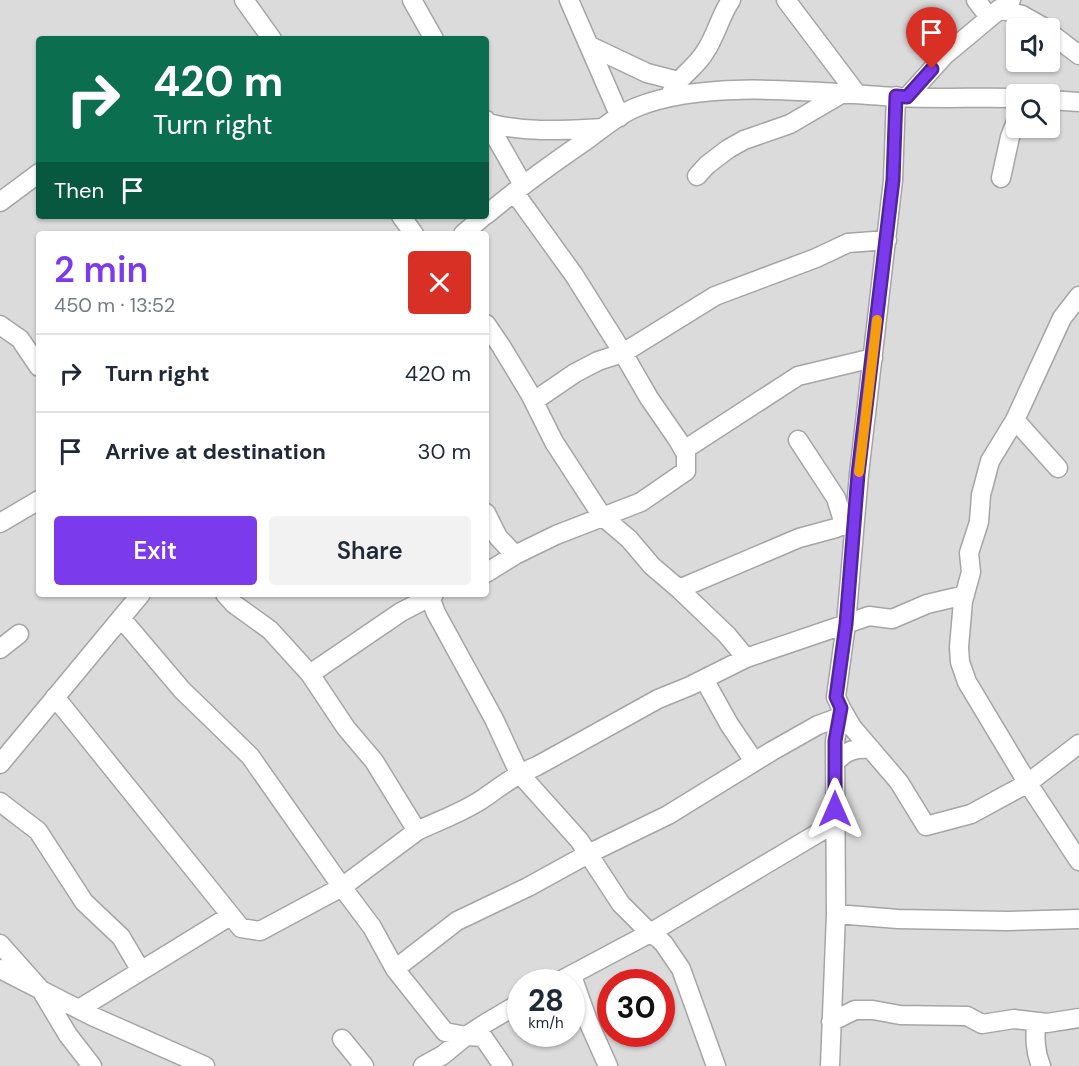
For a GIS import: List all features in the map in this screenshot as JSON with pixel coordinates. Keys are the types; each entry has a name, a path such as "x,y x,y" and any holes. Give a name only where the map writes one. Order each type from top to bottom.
{"street":[{"path":"245,0 270,36"},
{"path":"412,0 432,36"},
{"path":"569,0 620,117"},
{"path":"669,97 678,81 705,53 725,8 731,0"},
{"path":"786,0 850,93"},
{"path":"976,0 1027,18"},
{"path":"999,9 945,55 901,97 873,358 850,522 846,624 836,697 840,712 899,782 926,826 971,814 1028,783 1079,744"},
{"path":"1060,41 1079,55"},
{"path":"590,45 646,74 678,81"},
{"path":"489,212 602,128 636,107 669,97 711,91 1006,98"},
{"path":"697,176 707,165 744,140 790,124 850,93"},
{"path":"1060,101 1079,102"},
{"path":"489,122 518,129 602,128"},
{"path":"489,126 518,188 686,454 686,471 641,502 556,535 515,555 489,571"},
{"path":"1001,178 1010,138"},
{"path":"0,202 36,175"},
{"path":"466,231 480,219"},
{"path":"534,401 575,373 598,361 623,353 716,296 789,269 848,243 886,240"},
{"path":"1077,853 1028,783 962,671 960,626 971,572 969,554 990,461 1015,420 1062,318 1079,296"},
{"path":"0,325 20,339 36,363"},
{"path":"489,334 494,350 534,401 554,442 602,516 629,539 652,566 727,635 746,658"},
{"path":"684,450 798,376 873,358"},
{"path":"1015,420 1058,468"},
{"path":"798,441 850,522"},
{"path":"0,523 36,502"},
{"path":"489,519 498,537 515,555"},
{"path":"679,589 799,538 812,536 850,522"},
{"path":"55,698 230,916 241,928 260,931 342,887 417,831 473,804 519,773 537,766 658,699 746,658 869,616 892,619 927,604 965,595"},
{"path":"0,764 138,597"},
{"path":"228,597 234,604 270,630 310,674 346,728 374,761 417,831"},
{"path":"310,674 400,612 428,597"},
{"path":"432,597 436,613 494,719 519,773 572,831 621,904 664,944 681,969 716,1066"},
{"path":"121,618 182,690 250,756 372,927 396,969 445,1032 483,1037 503,1066"},
{"path":"0,649 19,634"},
{"path":"704,679 729,724 754,761"},
{"path":"396,969 457,921 668,816 754,761 840,712"},
{"path":"830,1066 836,914 835,741 840,712"},
{"path":"835,763 841,756 856,748 871,749"},
{"path":"0,802 38,831 84,902 121,937 141,971"},
{"path":"583,969 650,933 835,823"},
{"path":"836,914 898,920 1079,919"},
{"path":"79,1009 230,916"},
{"path":"0,944 41,990 68,1035 92,1066"},
{"path":"0,969 79,1009 205,1066"},
{"path":"831,1022 855,1010 873,1010 900,1015 967,1017 982,1024 1014,1019 1047,1023 1079,1018"},
{"path":"423,1066 451,1050 466,1036 507,1011"},
{"path":"585,1016 609,1066"},
{"path":"1036,1022 1037,1058 1041,1066"},
{"path":"342,1039 364,1066"}],"shaded area":[{"path":"0,0 1079,0 1079,1066 0,1066"}],"slow traffic":[{"path":"859,472 877,320"}],"route":[{"path":"835,809 835,741 841,708 836,697 846,624 858,474 893,180 896,96 907,97 932,69"}]}
